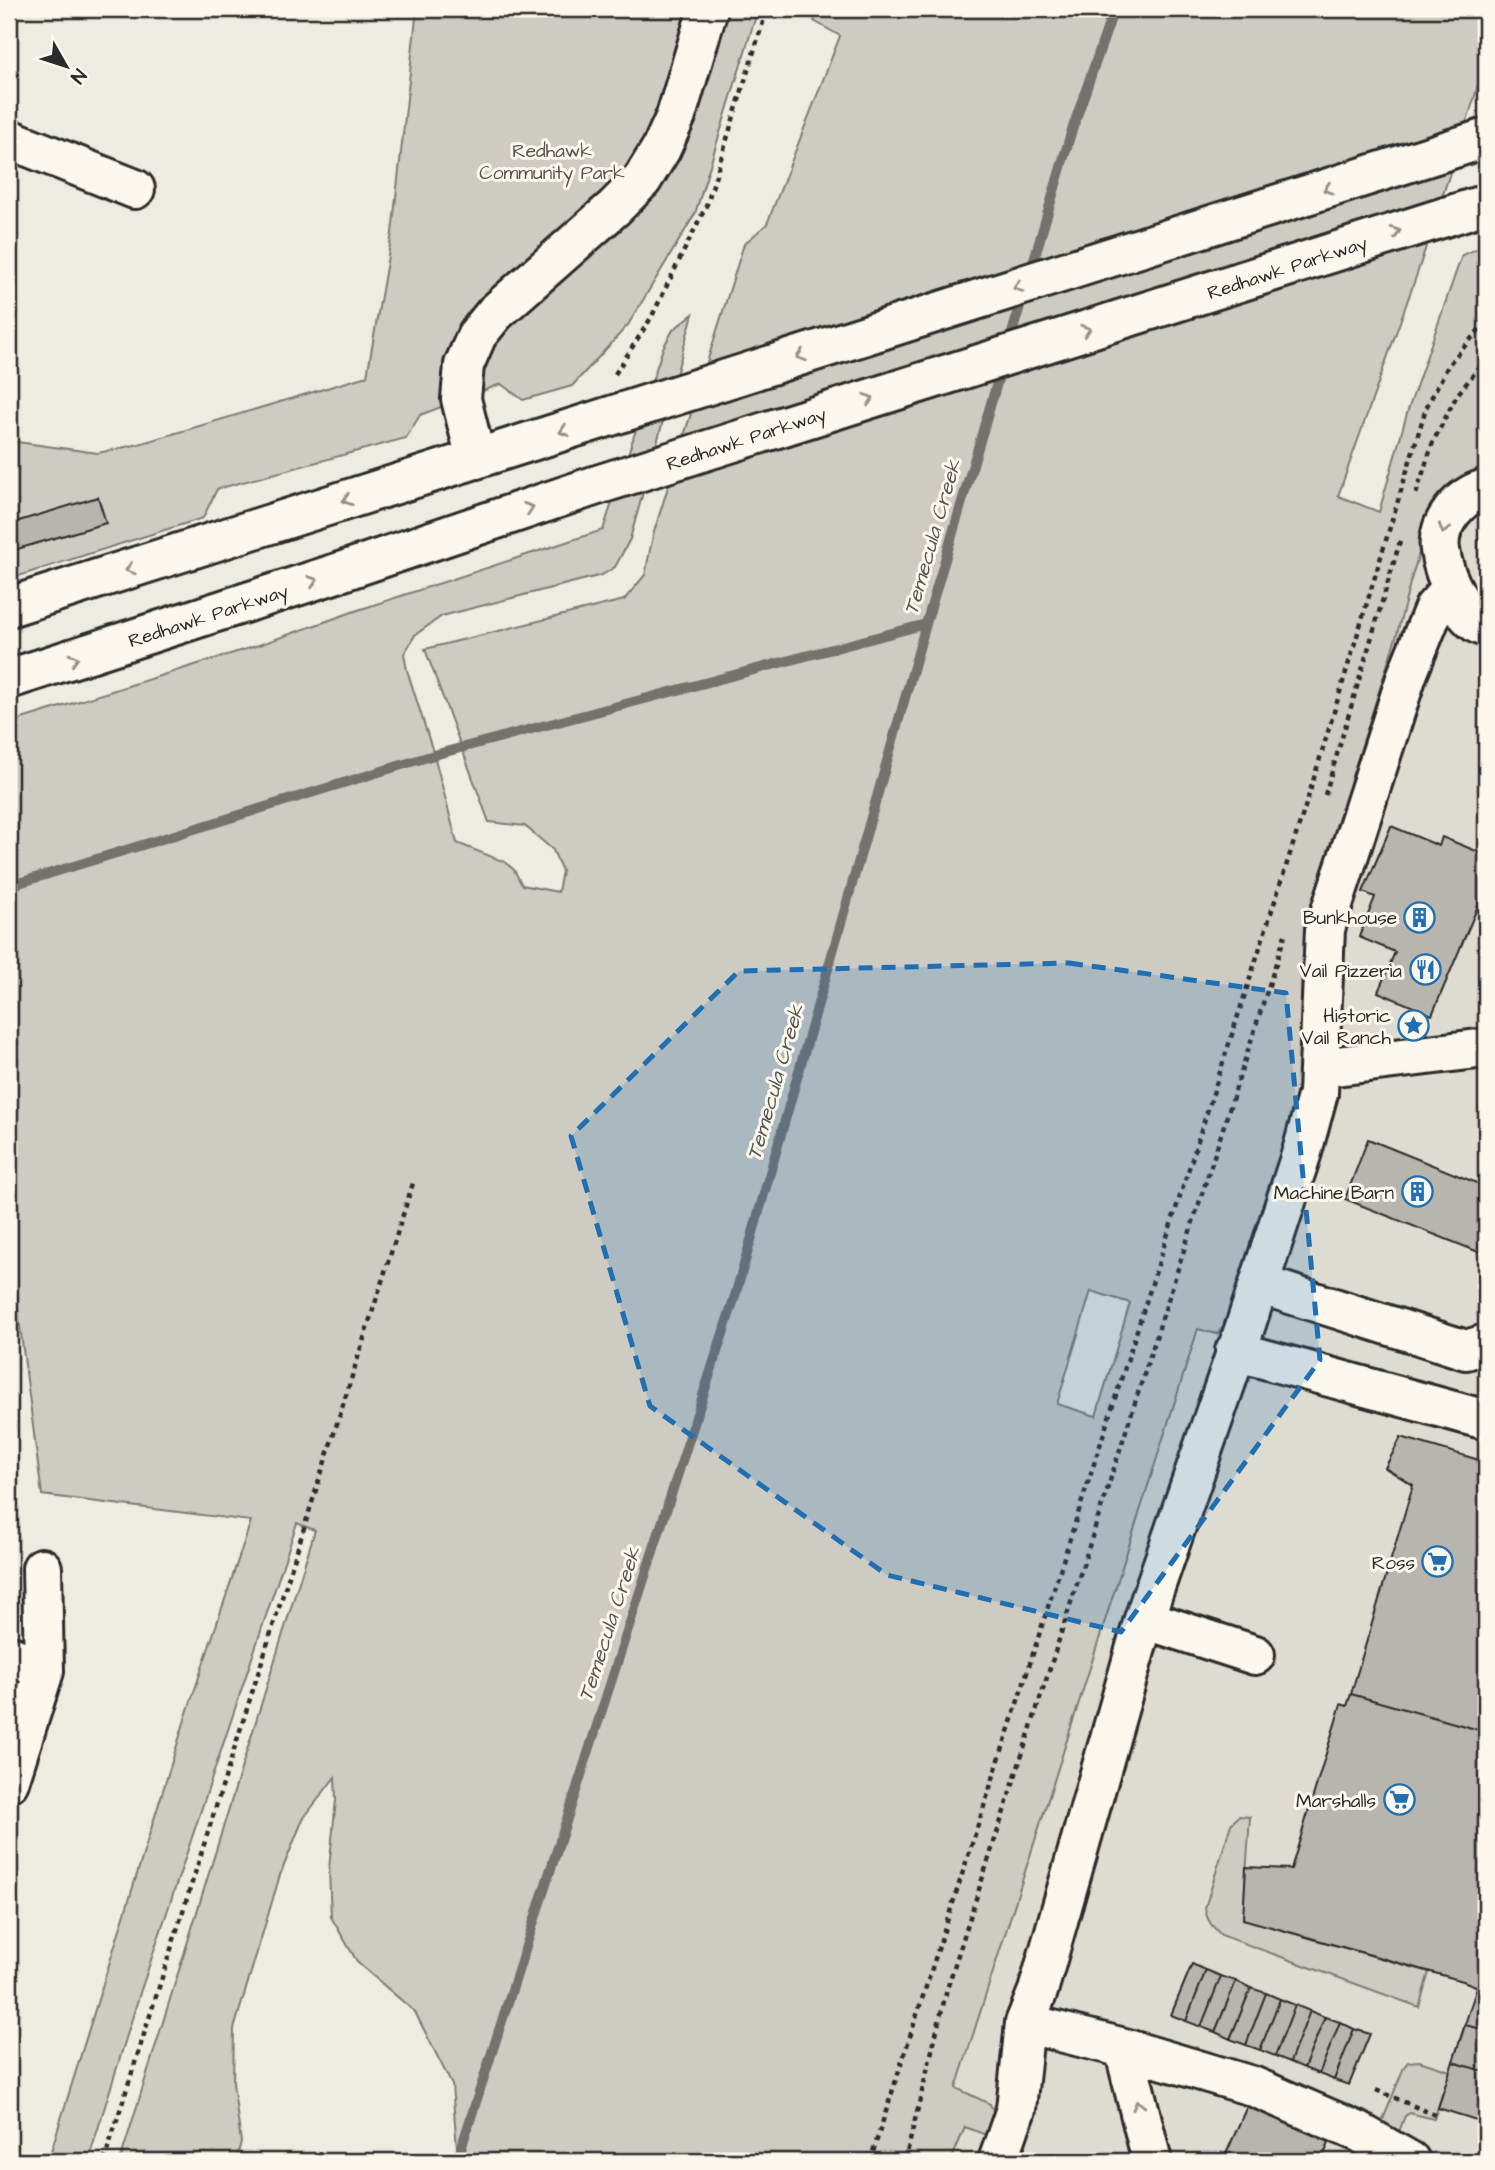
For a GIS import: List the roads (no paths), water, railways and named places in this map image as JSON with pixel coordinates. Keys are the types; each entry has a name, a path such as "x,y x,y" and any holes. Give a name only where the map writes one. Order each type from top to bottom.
{"main road":[{"path":"476,459 461,399 464,365 477,335 495,313 642,180 661,149 676,116 708,9"},
{"path":"9,607 1486,138"},
{"path":"9,139 135,189"},
{"name":"Redhawk Parkway","path":"9,680 594,486 1486,204"},
{"path":"1486,489 1462,500 1449,514 1441,533 1439,548 1452,588 1465,614 1480,626 1486,627"},
{"path":"998,2161 1016,2109 1025,2023 1038,1991 1144,1619 1303,1152 1318,1093 1325,929 1407,675 1434,608 1452,588"},
{"path":"1319,1068 1486,1048"},
{"path":"1259,1284 1466,1350 1486,1344"},
{"path":"1235,1351 1486,1420"},
{"path":"9,1782 44,1671 42,1568"},
{"path":"1144,1619 1255,1655"},
{"path":"9,1655 44,1671"},
{"path":"1025,2023 1257,2088 1359,2132 1410,2161"},
{"path":"1124,2049 1152,2161"}],"waterway":[{"name":"Temecula Creek","path":"1030,273 1071,133 1114,9"},
{"name":"Temecula Creek","path":"1008,347 1024,292"},
{"name":"Temecula Creek","path":"457,2161 735,1296 1002,366"},
{"path":"9,886 434,755 926,624"}],"place":[{"name":"Bunkhouse","path":"1420,917"},
{"name":"Vail Pizzeria","path":"1425,970"},
{"name":"Historic Vail Ranch","path":"1414,1026"},
{"name":"Machine Barn","path":"1417,1192"},
{"name":"Ross","path":"1438,1562"},
{"name":"Marshalls","path":"1399,1800"}],"park label":[{"name":"Redhawk Community Park","path":"552,161"}]}
